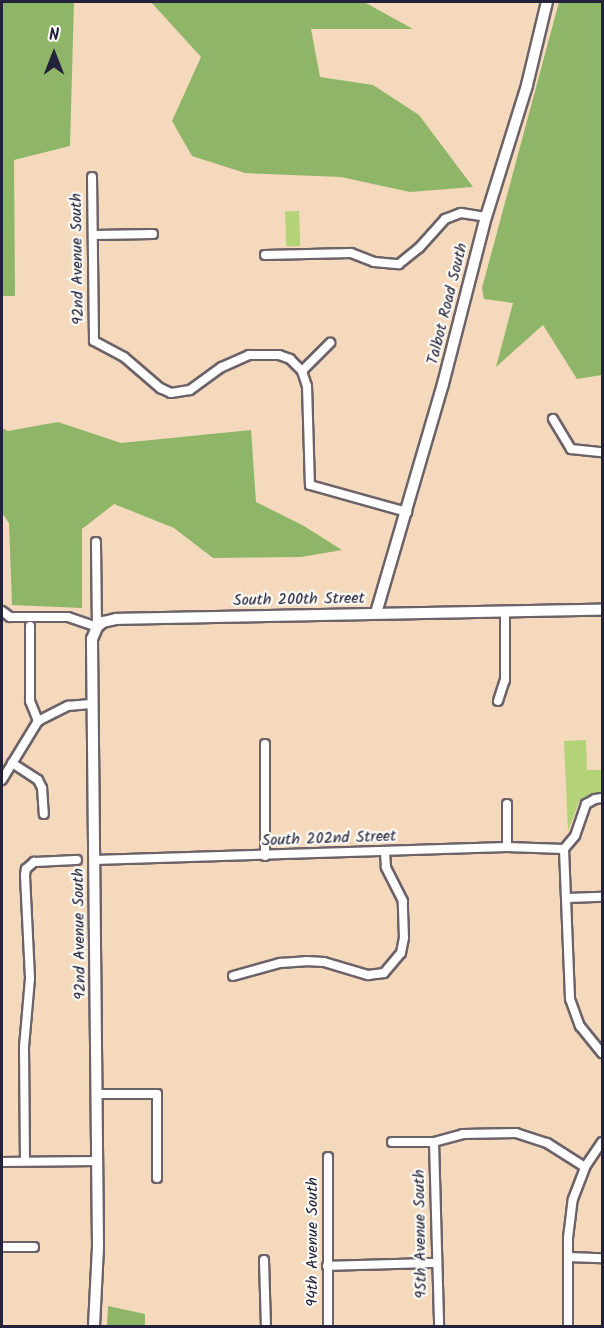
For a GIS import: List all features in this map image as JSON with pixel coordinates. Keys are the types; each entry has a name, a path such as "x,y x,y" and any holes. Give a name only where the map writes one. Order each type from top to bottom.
{"street":[{"name":"Talbot Road South","path":"376,613 443,384 486,217 527,85 547,2"},
{"name":"92nd Avenue South","path":"92,177 94,341 124,357 160,388 171,393 190,390 222,367 249,354 279,355 290,359 302,371"},
{"path":"266,255 351,254 374,262 399,264 419,248 445,219 461,213 486,217"},
{"path":"94,235 153,234"},
{"path":"330,343 302,371 307,386 310,485 406,512"},
{"path":"553,419 571,449 603,452"},
{"name":"92nd Avenue South","path":"94,1326 98,1246 92,639 97,627 96,542"},
{"name":"South 200th Street","path":"97,627 103,622 116,619 603,610"},
{"path":"2,611 10,617 68,617 97,627"},
{"path":"498,701 505,680 504,612"},
{"path":"30,626 30,701 38,721"},
{"path":"2,780 38,721 68,706 93,704"},
{"path":"265,744 265,856"},
{"path":"12,763 38,780 42,788 44,814"},
{"path":"603,798 591,800 586,804 575,836 564,849 568,898 567,983 570,999 580,1026 603,1053"},
{"path":"507,804 507,847"},
{"name":"South 202nd Street","path":"94,860 507,847 564,849"},
{"path":"233,976 280,963 306,961 324,962 368,975 379,974 390,967 401,953 404,920 403,901 386,867 385,852"},
{"path":"25,1161 24,1047 30,978 26,869 34,862 77,860"},
{"path":"568,898 603,897"},
{"path":"96,1094 156,1095 157,1178"},
{"path":"392,1142 434,1142 463,1134 528,1135 559,1148 585,1167"},
{"name":"95th Avenue South","path":"434,1142 439,1326"},
{"path":"568,1326 568,1257 573,1199 585,1167 603,1142"},
{"name":"94th Avenue South","path":"328,1157 328,1326"},
{"path":"2,1162 97,1161"},
{"path":"2,1247 34,1247"},
{"path":"568,1257 603,1258"},
{"path":"264,1260 266,1326"},
{"path":"327,1266 436,1263"}],"green space":[{"path":"2,2 74,2 70,146 14,160 15,296 2,296"},
{"path":"151,2 364,2 413,29 311,29 320,77 373,85 419,115 473,187 410,192 341,177 245,173 192,156 172,121 201,57"},
{"path":"559,2 602,2 602,375 577,379 543,325 496,367 513,303 484,299 482,288"},
{"path":"285,211 299,211 300,246 286,246"},
{"path":"58,422 121,443 251,430 256,502 304,526 342,550 301,557 213,558 174,528 114,504 82,529 82,608 12,605 9,523 2,513 2,428 8,431"},
{"path":"586,740 587,770 602,770 602,793 589,795 579,802 568,831 564,741"},
{"path":"108,1306 145,1314 145,1326 107,1326"}]}
